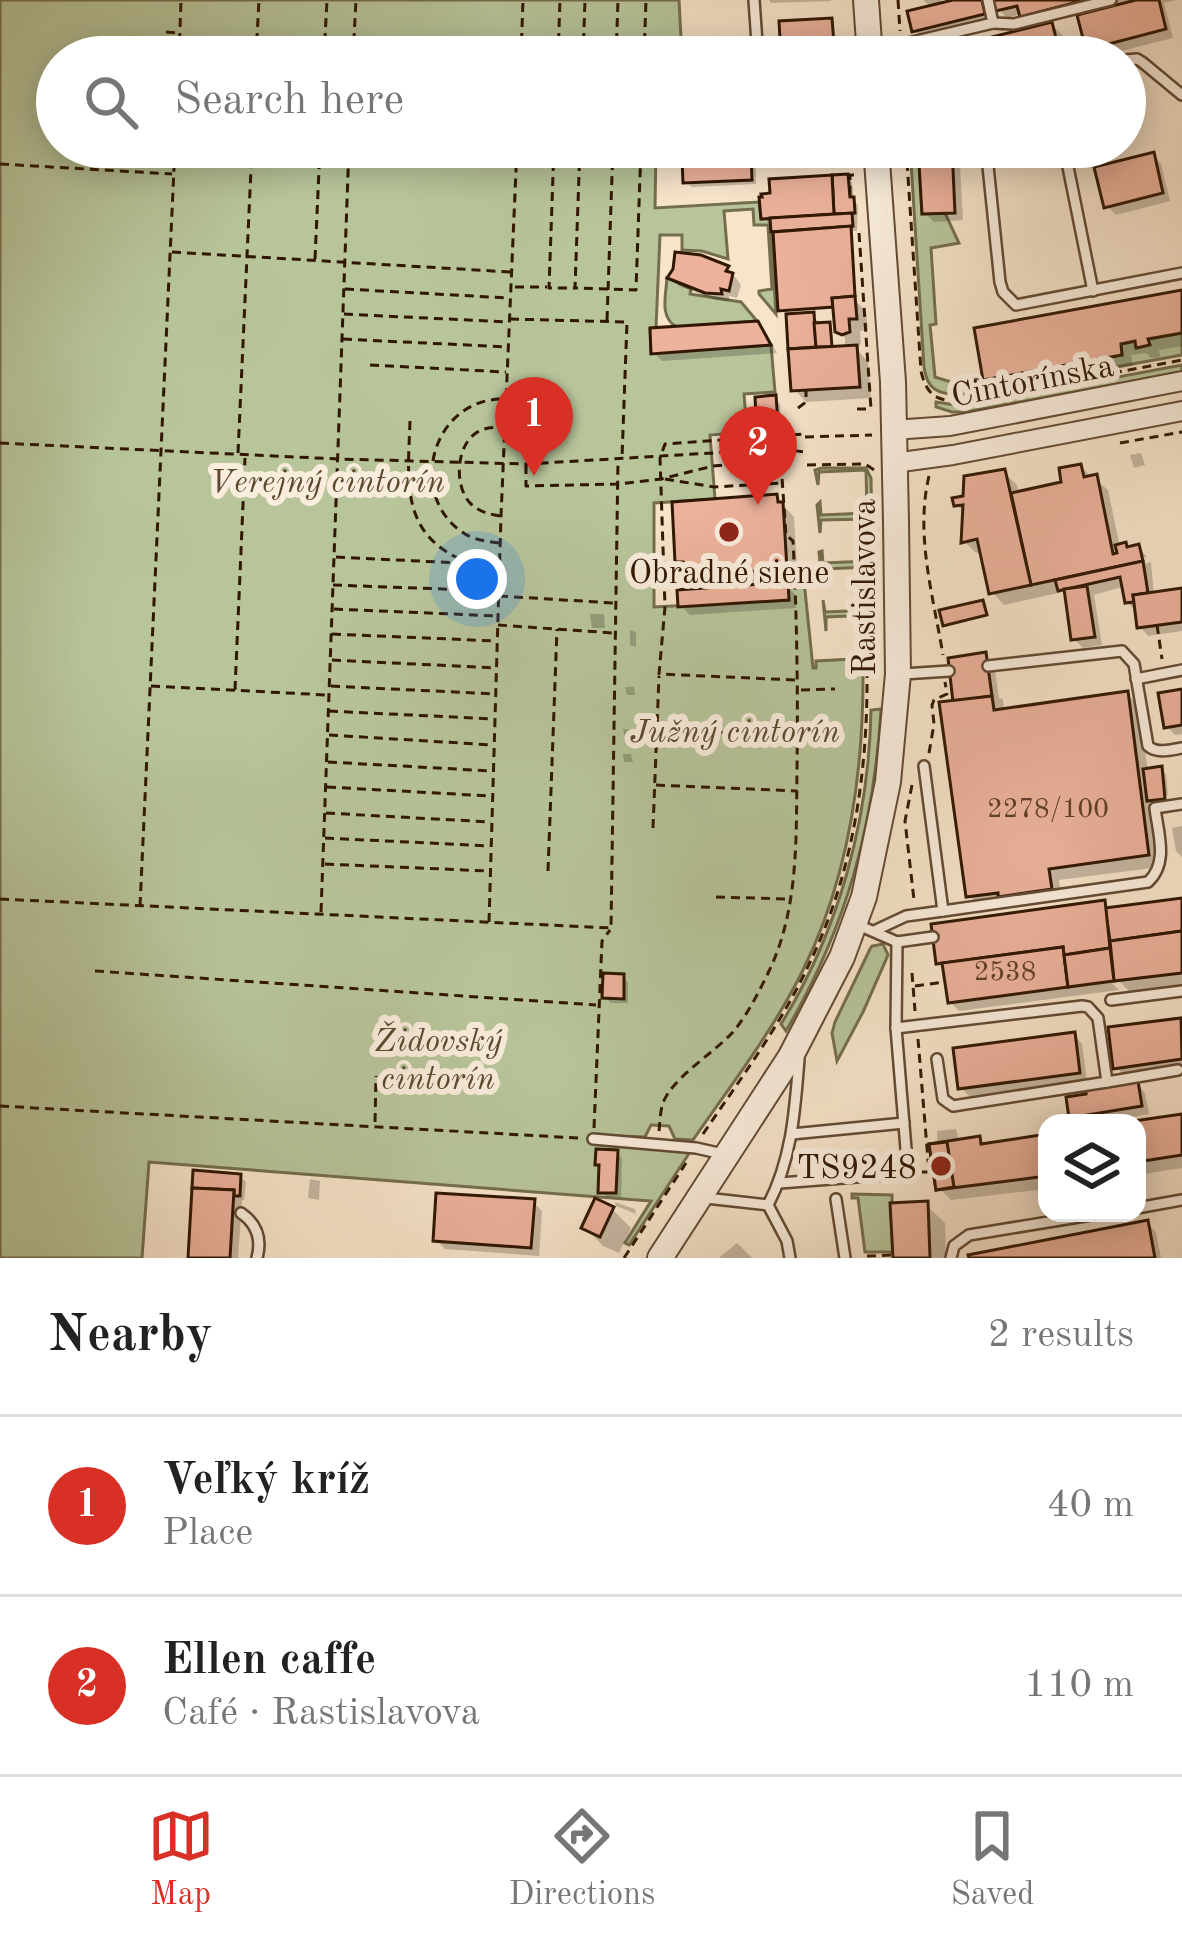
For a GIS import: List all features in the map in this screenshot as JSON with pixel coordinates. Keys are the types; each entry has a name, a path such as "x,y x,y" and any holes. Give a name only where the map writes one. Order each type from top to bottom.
{"street":[{"path":"866,0 869,36"},
{"name":"Rastislavova","path":"660,1258 865,928 888,782 880,434 893,382 878,168"},
{"name":"Cintorínska","path":"880,434 950,426 1182,382"},
{"name":"Cintorínska","path":"884,463 1182,411"}],"lane":[{"path":"754,0 757,36"},
{"path":"988,0 994,23"},
{"path":"941,36 1111,0"},
{"path":"1146,65 1182,95"},
{"path":"988,168 1003,292 1016,305 1182,273"},
{"path":"1068,168 1093,291"},
{"path":"1076,402 1082,430"},
{"path":"988,666 1122,651 1134,664 1148,746 1161,751 1182,748"},
{"path":"1136,679 1182,670"},
{"path":"887,672 950,671"},
{"path":"924,766 943,911"},
{"path":"865,928 907,916 1148,882 1161,856 1155,808 1182,804"},
{"path":"865,928 897,941 932,938"},
{"path":"780,1183 908,1173 896,1028 897,941"},
{"path":"1111,1000 1182,991"},
{"path":"896,1028 1088,1007 1098,1018 1107,1082"},
{"path":"768,1205 780,1183 792,1134 801,1037"},
{"path":"937,1059 943,1099 953,1106 1178,1070"},
{"path":"792,1134 904,1123"},
{"path":"593,1139 728,1155"},
{"path":"700,1198 768,1205"},
{"path":"836,1199 844,1258"},
{"path":"1146,1206 1182,1200"},
{"path":"768,1205 787,1241 790,1258"},
{"path":"241,1213 254,1223 257,1258"},
{"path":"950,1258 954,1246 969,1234 1046,1222"}],"path":[{"path":"180,36 182,0"},
{"path":"257,36 259,0"},
{"path":"325,36 327,0"},
{"path":"354,36 356,0"},
{"path":"522,36 523,0"},
{"path":"559,36 560,0"},
{"path":"584,36 585,0"},
{"path":"617,36 618,0"},
{"path":"645,36 646,0"},
{"path":"898,0 900,36"},
{"path":"166,32 180,33"},
{"path":"0,164 36,166"},
{"path":"70,168 174,174"},
{"path":"140,907 174,168"},
{"path":"235,690 251,168"},
{"path":"315,261 319,168"},
{"path":"321,914 348,168"},
{"path":"489,924 516,168"},
{"path":"549,287 553,168"},
{"path":"575,288 579,168"},
{"path":"607,322 612,168"},
{"path":"511,286 636,290 640,168"},
{"path":"907,168 921,371 933,397 953,401 985,397 1182,360"},
{"path":"850,195 857,195 856,172"},
{"path":"653,828 664,607 660,458 665,444 779,435 880,434 871,409 860,235"},
{"path":"170,252 512,272"},
{"path":"343,289 511,298"},
{"path":"0,1106 593,1139 602,941 610,928 618,484 627,322 342,314"},
{"path":"341,339 508,347"},
{"path":"370,365 508,372"},
{"path":"798,408 806,402 806,390"},
{"path":"500,544 470,537 449,521 434,492 433,461 443,430 462,410 482,401 506,399"},
{"path":"856,410 871,409"},
{"path":"410,421 408,491 420,524 446,552 469,563"},
{"path":"501,516 468,502 461,462 463,448 476,433 505,428"},
{"path":"657,1144 662,1106 669,1092 736,1028 756,996 778,949 791,899 798,680 793,541 786,535 779,435"},
{"path":"0,443 526,464 780,449 806,452"},
{"path":"526,464 526,486 618,484 713,466 781,461"},
{"path":"807,466 865,464 875,472 884,463"},
{"path":"661,478 714,487 783,483"},
{"path":"728,486 729,494"},
{"path":"334,557 500,565"},
{"path":"788,576 795,576"},
{"path":"333,585 616,603"},
{"path":"332,609 498,616"},
{"path":"498,625 615,634"},
{"path":"1156,625 1164,673"},
{"path":"548,871 557,629"},
{"path":"331,634 498,641"},
{"path":"330,660 497,668"},
{"path":"624,1258 787,1006 831,915 861,790 867,670 887,672"},
{"path":"659,674 798,680"},
{"path":"150,686 329,695"},
{"path":"329,686 496,694"},
{"path":"798,690 835,689"},
{"path":"328,710 495,719"},
{"path":"657,730 797,735"},
{"path":"328,735 494,745"},
{"path":"326,762 494,771"},
{"path":"655,785 796,791"},
{"path":"326,787 493,796"},
{"path":"325,813 492,822"},
{"path":"324,838 491,846"},
{"path":"323,864 491,871"},
{"path":"716,897 791,899"},
{"path":"0,899 610,928"},
{"path":"94,971 598,1006"},
{"path":"913,986 945,982"},
{"path":"374,1126 376,1076"},
{"path":"867,1256 893,1255"}],"green space":[{"name":"Verejný cintorín","path":"0,0 679,0 681,36 36,36 36,168 656,168 655,208 759,202 761,219 770,218 776,314 759,294 772,289 768,225 754,225 753,209 724,211 728,259 682,250 682,235 660,235 651,353 771,345 775,392 744,394 747,432 710,435 715,499 654,503 654,607 788,600 788,582 804,581 813,668 816,661 873,658 872,615 826,617 826,631 823,600 825,612 872,610 870,567 823,569 822,582 819,552 823,563 870,561 868,519 821,520 820,533 817,505 820,502 821,515 867,513 866,470 819,472 818,485 815,470 866,468 871,478 874,666 863,667 861,745 851,823 832,898 803,970 751,1057 693,1140 675,1139 669,1126 651,1125 645,1137 619,1136 619,1143 690,1152 629,1245 625,1243 651,1201 149,1162 142,1258 0,1258"},
{"path":"911,168 919,168 922,214 945,213 959,243 931,248 935,377 954,383 1122,355 1121,344 1135,341 1137,348 1149,345 1148,339 1182,333 1182,355 960,395 935,389 924,367"},
{"path":"667,278 691,289 690,294 741,302 757,321 677,327 666,312"},
{"path":"1182,365 1182,372 966,412 936,407 936,402 962,406"},
{"path":"881,709 872,795 853,876 825,954 786,1031 781,1024 819,951 847,873 864,792 871,710"},
{"path":"883,944 888,955 837,1061 835,1022 870,949"},
{"path":"852,1194 892,1195 893,1252 865,1252 858,1198"}],"building":[{"path":"953,0 982,0 985,14 912,32 907,11"},
{"path":"993,0 1085,0 1020,17 1017,6 996,11"},
{"path":"1136,0 1159,0 1166,29 1139,36 1082,36 1077,15"},
{"path":"832,18 833,36 780,36 779,21"},
{"path":"1052,22 1056,36 996,36"},
{"path":"1154,152 1163,193 1104,208 1094,168 1146,168 1146,154"},
{"path":"682,168 752,168 752,180 683,183"},
{"path":"919,168 953,168 955,213 922,214"},
{"path":"848,174 855,213 834,214 832,175"},
{"path":"832,175 834,214 761,219 759,197 770,193 769,179"},
{"path":"852,213 853,226 771,232 770,218"},
{"path":"851,226 855,296 832,298 833,307 778,311 773,232"},
{"path":"675,252 701,255 729,266 726,271 733,273 729,291 705,293 667,278"},
{"path":"1182,290 1182,333 1148,339 1150,345 1136,348 1135,341 1121,344 1122,355 983,380 974,328"},
{"path":"855,296 857,319 849,319 850,332 835,332 832,298"},
{"path":"814,312 816,347 788,349 786,314"},
{"path":"758,321 771,345 651,354 650,328"},
{"path":"830,322 832,347 816,347 814,323"},
{"path":"857,345 860,387 791,391 788,349"},
{"path":"776,395 778,424 773,425 773,432 757,433 755,397"},
{"path":"1081,464 1084,477 1097,474 1113,554 1117,553 1115,545 1139,544 1143,561 1031,585 1011,493 1061,482 1059,468"},
{"path":"1005,469 1031,585 989,594 977,539 961,543 963,505 954,506 952,498 963,496 964,476"},
{"name":"Obradné siene","path":"777,494 778,502 783,502 787,569 684,570 683,562 675,562 672,502"},
{"path":"1143,561 1148,593 1133,595 1134,602 1125,603 1120,577 1058,591 1055,580"},
{"path":"788,582 789,600 678,607 677,590"},
{"path":"1087,586 1095,637 1071,640 1064,589"},
{"path":"1182,588 1182,622 1137,628 1133,595"},
{"path":"983,600 987,615 943,626 939,610"},
{"path":"986,652 992,696 953,702 948,658"},
{"path":"1182,689 1182,725 1164,728 1158,693"},
{"path":"1128,691 1149,855 1049,869 1052,889 966,897 939,702 992,696 994,710"},
{"path":"1162,766 1165,799 1147,801 1143,769"},
{"path":"1182,898 1182,931 1110,941 1105,908"},
{"path":"1105,900 1110,948 1064,955 1063,947 936,964 931,924"},
{"path":"1182,931 1182,973 1114,981 1110,941"},
{"path":"1063,947 1068,987 948,1003 942,963"},
{"path":"1110,948 1114,981 1068,987 1064,955"},
{"path":"603,973 624,974 624,999 602,998"},
{"path":"1181,1018 1182,1059 1113,1069 1108,1027"},
{"path":"1075,1032 1080,1073 958,1089 953,1048"},
{"path":"1138,1081 1142,1106 1068,1114 1066,1097 1086,1094 1086,1089"},
{"path":"1182,1114 1182,1155 1146,1161 1146,1119"},
{"path":"1038,1135 1038,1177 936,1190 929,1144 980,1136 981,1144"},
{"name":"TS9248","path":"947,1142 954,1187 936,1190 929,1144"},
{"path":"596,1149 618,1150 616,1193 598,1193"},
{"path":"193,1170 241,1174 240,1196 234,1196 234,1190 192,1188"},
{"path":"192,1188 234,1190 230,1258 188,1258"},
{"path":"436,1193 535,1199 531,1248 433,1241"},
{"path":"595,1198 614,1207 600,1237 581,1228"},
{"path":"928,1201 930,1258 893,1258 890,1203"},
{"path":"1146,1222 1155,1258 968,1255"}],"place":[{"name":"Veľký kríž","path":"534,476"},
{"name":"Ellen caffe","path":"758,505"},
{"name":"Obradné siene","path":"729,532"},
{"name":"TS9248","path":"941,1166"}],"park label":[{"name":"Južný cintorín","path":"735,730"},
{"name":"Židovský cintorín","path":"438,1058"}]}
